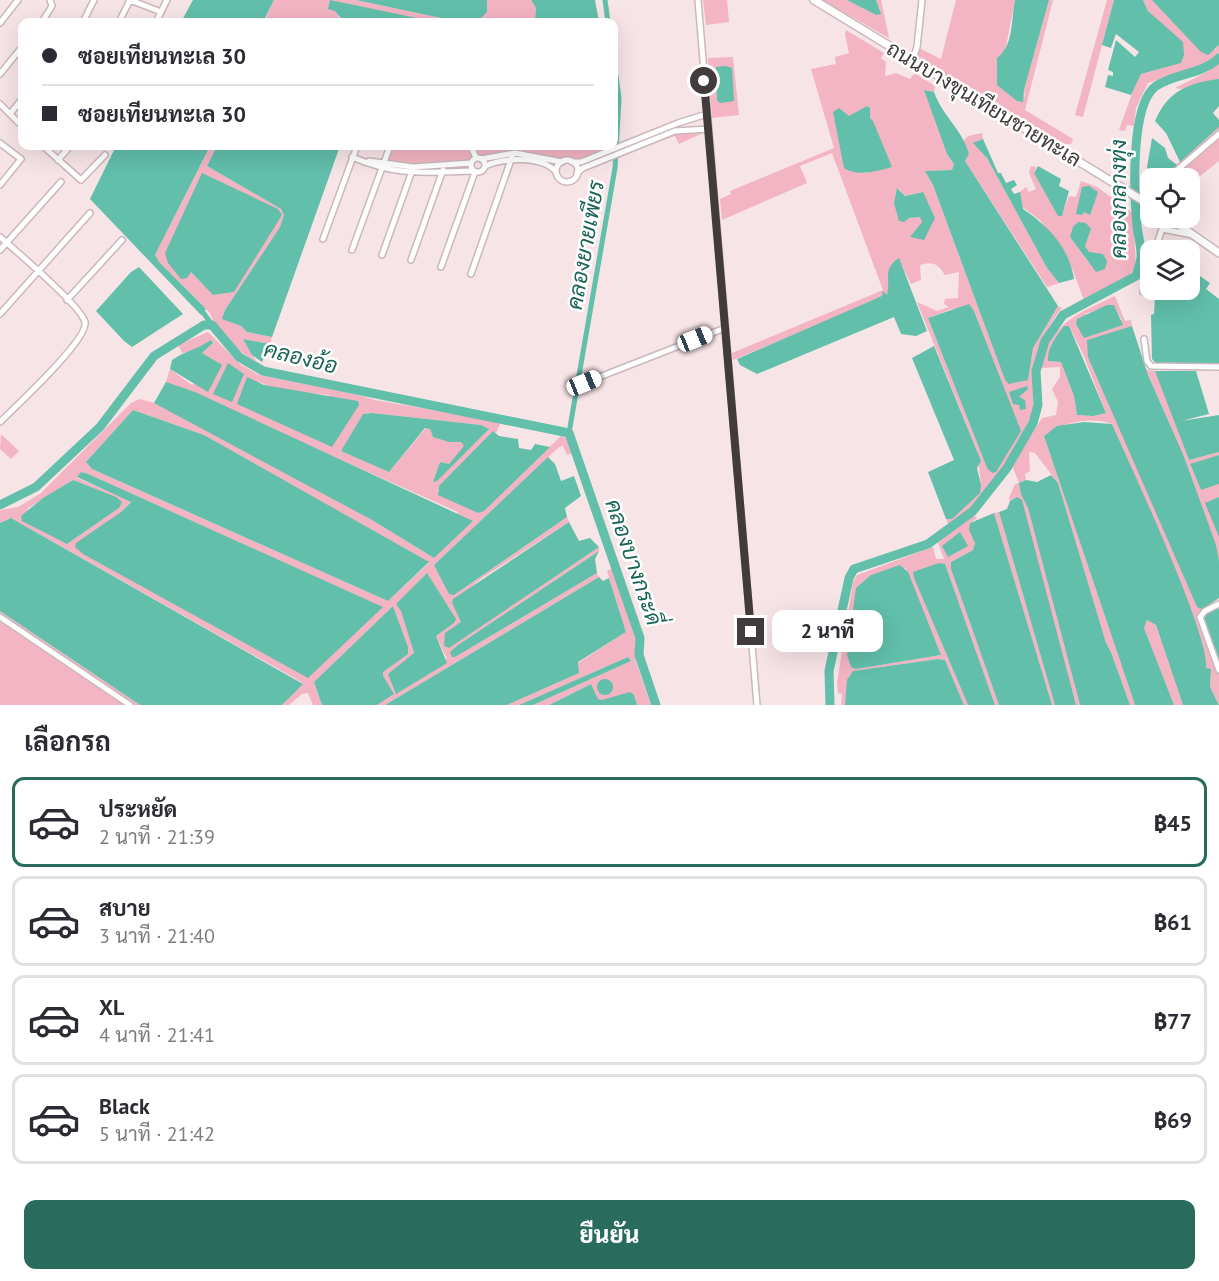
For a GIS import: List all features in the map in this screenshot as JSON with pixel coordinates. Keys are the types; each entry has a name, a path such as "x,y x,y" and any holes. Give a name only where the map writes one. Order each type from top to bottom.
{"main road":[{"name":"ถนนบางขุนเทียนชายทะเล","path":"807,0 816,2 1140,198"},
{"path":"1185,228 1219,253"}],"street":[{"path":"0,23 18,0"},
{"path":"44,18 52,6 50,0"},
{"path":"85,18 94,0"},
{"path":"121,18 130,0 161,12"},
{"path":"158,18 167,0"},
{"path":"698,0 757,705"},
{"path":"912,61 918,41 922,0"},
{"path":"0,74 18,52"},
{"path":"0,104 18,122"},
{"path":"10,114 18,104"},
{"path":"412,170 512,157 580,162 622,149 676,124 707,114"},
{"path":"676,124 680,131"},
{"path":"644,140 680,131 708,129"},
{"path":"1180,168 1219,134"},
{"path":"0,142 19,157 21,162 0,185"},
{"path":"47,150 81,180 105,155"},
{"path":"58,160 67,150"},
{"path":"323,239 355,150"},
{"path":"352,250 388,150"},
{"path":"441,267 475,171 476,160 472,150"},
{"path":"352,157 382,167 442,173 481,172 485,166 512,157 547,165 564,182 571,181 583,168 606,155"},
{"path":"471,274 512,157"},
{"path":"476,160 485,166"},
{"path":"556,172 562,162"},
{"path":"572,162 577,173"},
{"path":"411,260 445,166"},
{"path":"382,255 412,170"},
{"path":"0,249 61,182"},
{"path":"0,314 90,213"},
{"path":"1158,240 1162,229 1195,235"},
{"path":"0,237 85,320 82,337 0,422"},
{"path":"67,300 122,240"},
{"path":"584,383 725,328"},
{"path":"1144,339 1147,361 1151,366 1219,367"},
{"path":"1219,604 1205,611 1200,617 1219,669"},
{"path":"0,617 130,705"}],"shaded area":[{"path":"193,0 274,0 265,18 183,18"},
{"path":"274,0 356,0 441,18 416,18 330,1 339,18 266,18"},
{"path":"330,0 417,18 341,18 335,11 328,9"},
{"path":"356,0 487,0 487,12 481,18 441,18"},
{"path":"487,0 531,0 536,8 535,18 480,18 487,12"},
{"path":"531,0 595,0 598,18 535,18 536,8"},
{"path":"703,0 727,0 729,22 706,25"},
{"path":"822,0 847,0 876,15 880,13 876,0 881,0 889,38"},
{"path":"847,0 876,0 881,14 876,15"},
{"path":"956,0 1015,0 1005,52 1025,98 1024,90 1049,0 1053,0 1025,110 1073,139 1071,144 1065,144 963,83 916,60 919,48 941,59"},
{"path":"1015,0 1049,0 1024,90 1023,102 1017,101 997,85 997,58 1009,39"},
{"path":"1107,0 1114,0 1083,117 1075,115"},
{"path":"1114,0 1143,0 1148,11 1183,42 1184,55 1181,63 1141,74 1131,95 1105,87 1108,75 1113,76 1113,72 1108,70 1116,40 1135,57 1139,52 1116,34 1111,48 1102,45"},
{"path":"1143,0 1152,0 1215,50 1219,45 1219,53 1211,62 1148,83 1136,108 1134,126 1127,125 1125,131 1119,130 1141,74 1180,63 1162,24 1148,11"},
{"path":"1152,0 1219,0 1219,45 1208,55 1201,52"},
{"path":"846,30 884,53 881,58 886,62 885,76 896,73 910,79 915,73 935,86 934,92 925,90 947,154 954,164 952,170 925,171 933,185 1005,380 1028,380 1033,348 1058,306 1062,308 1051,324 1038,351 1033,380 1033,407 1021,437 987,489 961,517 949,526 946,519 952,519 981,485 977,451 917,302 937,311 949,307 944,304 945,299 958,298 959,272 945,275 935,264 920,265 921,280 911,284 898,258 887,296 733,360 732,353 883,290 832,153 800,166 807,183 722,220 720,199 731,194 730,191 834,148 811,69 836,64 835,57 849,53","holes":["867,106 891,167 864,173 839,108 849,117","898,188 905,196 922,192 935,218 918,230 923,222 920,217 909,218","952,309 974,311 994,363 987,468 928,318"]},
{"path":"733,57 739,115 712,118 708,58"},
{"path":"1219,61 1219,79 1181,89 1175,88 1207,72"},
{"path":"716,67 732,68 734,101 720,103 717,100"},
{"path":"1219,79 1219,106 1213,113 1219,120 1219,127 1180,162 1166,133 1155,121 1166,102 1180,90 1198,83"},
{"path":"924,90 934,92 966,146 969,154 965,161 1058,306 1033,348 1028,380 1009,384 1005,380 933,185 925,171 952,170 954,164 947,154"},
{"path":"867,106 870,108 870,118 892,167 868,172 849,171 844,168 833,112 839,108 849,116"},
{"path":"1219,127 1219,161 1200,176 1200,168 1172,168"},
{"path":"678,133 703,133 679,144 675,136 629,152"},
{"path":"982,133 983,139 974,143 987,158 1047,268 1059,283 1047,287 965,161 969,154 963,141 968,136"},
{"path":"1152,138 1165,148 1168,158 1177,165 1173,168 1147,167"},
{"path":"983,139 998,173 1001,173 1006,183 1014,180 1017,185 1011,189 1014,194 1020,192 1023,209 1049,230 1062,247 1074,279 1059,283 1047,268 987,158 973,143"},
{"path":"114,150 208,150 155,255 159,262 206,309 201,315 90,199"},
{"path":"208,150 215,150 207,166 281,209 284,215 280,227 225,310 223,319 241,326 247,332 272,337 270,344 243,339 256,361 269,369 251,359 234,346 220,331 210,313 158,262 155,255","holes":["191,272 234,292 213,295"]},
{"path":"215,150 339,150 272,337 247,332 241,326 222,319 225,310 280,227 284,215 281,209 207,166"},
{"path":"389,150 600,150 578,161 569,156 556,160 544,155 506,152 445,165 386,161"},
{"path":"1031,166 1036,167 1034,173 1062,215 1069,196 1076,197 1081,181 1097,187 1133,213 1136,268 1129,275 1084,300 1072,268 1041,221 1020,205 1020,192 1026,187 1029,192 1036,189 1029,173","holes":["1091,229 1085,246 1089,252 1089,263 1070,237"]},
{"path":"1038,166 1061,179 1059,186 1069,191 1062,216 1058,216 1034,173"},
{"path":"202,173 278,209 282,215 234,292 213,295 191,272 187,278 181,279 168,263 165,253"},
{"path":"1089,186 1098,192 1090,215 1084,212 1082,215 1076,214 1082,187"},
{"path":"897,188 905,196 923,192 935,218 924,240 910,237 922,222 920,217 909,218 904,222 899,221 894,203"},
{"path":"1078,222 1086,223 1091,229 1085,246 1089,252 1103,254 1107,261 1105,269 1096,272 1070,237 1073,227"},
{"path":"899,258 927,331 916,336 901,334 894,317 757,374 740,365 737,359 882,296 883,291 887,295 889,270"},
{"path":"139,267 183,314 132,347 96,311 131,272"},
{"path":"1200,276 1210,283 1206,289 1219,299 1219,363 1157,364 1152,359 1151,315 1154,314 1155,300 1200,300"},
{"path":"1115,296 1125,321 1131,320 1132,326 1115,332 1089,347 1089,354 1197,607 1202,608 1219,598 1198,613 1198,616 1219,675 1219,704 1210,687 1211,670 1206,668 1166,548 1112,424 1095,421 1076,422 1044,436 1135,705 1130,705 1106,643 1058,483 1035,453 1029,452 1030,471 1025,474 1026,480 1019,483 1012,465 1042,418 1056,415 1058,402 1052,389 1060,377 1060,367 1040,368 1051,340 1058,330 1077,315","holes":["1114,306 1122,320 1084,314","1069,326 1083,354 1106,413 1093,416 1077,415 1074,396 1061,362 1049,361"]},
{"path":"969,304 974,311 1021,431 996,472 992,473 987,468 928,318"},
{"path":"1107,305 1114,305 1123,325 1084,338 1076,324 1077,319"},
{"path":"1064,326 1069,326 1106,413 1093,416 1077,415 1074,396 1061,362 1048,361 1051,347"},
{"path":"1132,326 1148,375 1183,454 1216,545 1219,561 1219,598 1202,609 1197,607 1088,357 1087,340"},
{"path":"208,332 240,364 259,375 375,400 501,422 496,433 493,431 437,491 478,513 484,510 561,436 568,439 573,453 567,455 563,446 559,447 434,565 454,595 567,517 569,522 482,578 452,603 461,622 449,647 599,547 599,551 458,645 450,652 455,657 597,573 599,577 385,705 377,705 393,694 382,676 383,671 408,653 408,647 393,606 314,682 322,705 313,705 308,693 302,694 289,705 282,705 303,683 11,518 0,523 0,510 18,507 41,493 131,403 140,399 154,403 216,434 372,520 434,558 458,512 166,382 170,369 192,385 221,365 202,353 213,343 211,340 198,349 182,353 178,345","holes":["257,380 282,390 329,395 336,436 332,446","133,410 204,435 429,563 388,601 92,469 86,462","372,413 481,425 488,429 433,482 440,462 449,464 465,446 461,442 433,437 430,429 426,428 389,472 342,451 363,414","81,472 86,473 382,607 121,512 131,501 77,478","73,480 119,508 67,544 27,509","427,573 454,623 436,636 447,659 411,656 414,653 401,611 417,583"]},
{"path":"243,339 270,344 262,362 252,355"},
{"path":"211,340 213,343 202,353 222,365 208,392 170,369 172,360"},
{"path":"934,346 981,461 977,468 981,485 980,493 952,519 946,519 928,472 954,460 912,358"},
{"path":"228,363 244,374 232,402 213,394"},
{"path":"1146,370 1155,371 1189,460 1219,452 1219,455 1190,465 1201,490 1219,484 1219,497 1206,503 1219,537 1219,561 1183,454"},
{"path":"1155,371 1196,371 1209,414 1181,421 1219,415 1219,452 1189,460"},
{"path":"247,377 264,385 358,401 359,405 332,447 237,404"},
{"path":"166,382 195,392 473,521 434,558 372,520 154,403"},
{"path":"1027,386 1028,389 1019,397 1025,400 1026,409 1020,410 1019,405 1013,404 1009,392"},
{"path":"133,410 204,435 429,562 388,601 92,469 86,462"},
{"path":"372,413 481,425 489,429 437,481 433,482 440,462 449,464 464,446 461,442 449,442 433,437 430,429 425,428 389,472 341,451 363,414"},
{"path":"1084,422 1112,424 1183,587 1204,650 1206,668 1211,669 1210,687 1219,705 1183,705 1156,625 1147,620 1144,628 1174,705 1135,705 1044,436 1057,426"},
{"path":"493,431 499,436 518,439 519,448 531,450 535,444 550,447 484,511 478,513 438,495 439,486"},
{"path":"1,434 19,451 11,459 0,449"},
{"path":"1219,455 1219,484 1201,490 1190,464"},
{"path":"548,457 555,464 561,481 574,476 581,496 565,508 567,517 454,595 449,594 434,565"},
{"path":"81,472 383,607 308,678 83,554 75,547 76,543 121,512 131,502 77,477"},
{"path":"1051,475 1058,483 1106,643 1130,705 1080,705 1028,508 1021,494 1019,483 1026,480 1037,482"},
{"path":"73,480 116,497 122,502 119,508 67,544 22,521 21,516 43,498"},
{"path":"1019,483 1028,508 1080,705 1076,705 1017,497 1010,501 1009,498 1015,484"},
{"path":"1017,497 1022,500 1076,705 1055,705 999,512 1007,509 1010,501"},
{"path":"1219,497 1219,537 1205,503"},
{"path":"999,512 1055,705 1052,705 994,513"},
{"path":"994,513 1052,705 999,705 951,569 951,562 973,550 975,543 969,530 970,523"},
{"path":"973,514 977,518 970,523 975,543 973,550 951,562 951,569 999,705 995,705 945,564 914,578 968,705 964,705 945,660 938,659 853,671 845,705 841,705 842,694 838,693 837,683 853,582 857,575 933,547 936,559 944,559 938,543","holes":["905,567 941,655 856,669"]},
{"path":"11,518 303,684 282,705 140,705 0,611 0,523"},
{"path":"569,522 579,541 590,538 599,547 449,648 444,646 445,633 461,622 452,603 453,599"},
{"path":"960,532 968,546 948,557 942,546"},
{"path":"599,551 595,559 597,573 452,657 450,652 458,645"},
{"path":"939,563 945,564 995,705 968,705 914,578 913,572"},
{"path":"900,565 908,572 941,655 856,669 851,667 847,655 856,588 871,575"},
{"path":"613,568 637,644 636,662 651,705 637,705 634,695 598,699 591,684 549,705 533,705 631,661 628,657 519,705 507,705 579,673 578,663 626,632 607,571"},
{"path":"427,573 456,619 436,636 447,663 396,694 388,674 414,653 401,611 396,604"},
{"path":"599,577 603,581 609,578 626,632 578,662 579,673 507,705 385,705"},
{"path":"393,606 408,647 408,654 383,672 394,694 377,705 322,705 314,682"},
{"path":"1219,607 1219,663 1203,621 1207,613"},
{"path":"0,611 140,705 0,705"},
{"path":"1147,620 1156,625 1183,705 1174,705 1144,628"},
{"path":"628,657 631,661 533,705 519,705"},
{"path":"938,659 945,660 964,705 845,705 847,680 853,671"},
{"path":"602,679 608,679 613,687 611,693 602,695 597,690 597,684"},
{"path":"591,684 598,699 602,700 630,692 634,695 637,705 549,705"}],"waterway":[{"name":"คลองยายเพียร","path":"605,0 607,18"},
{"name":"คลองกลางทุ่ง","path":"830,705 829,671 849,578 854,569 928,544 973,511 1007,468 1033,423 1038,405 1036,371 1045,341 1063,315 1136,276 1141,254 1136,212 1136,152 1142,111 1148,96 1156,86 1163,82 1204,68 1219,58"},
{"name":"คลองยายเพียร","path":"618,91 618,116"},
{"name":"คลองยายเพียร","path":"569,433 615,168 616,150"},
{"path":"200,308 212,325"},
{"name":"คลองอ้อ","path":"0,505 36,487 100,427 154,356 204,325 212,325 239,357 263,371 569,433 640,638 639,655 656,705"}],"route":[{"path":"704,81 751,632"}],"water label":[{"name":"คลองบางกระดี่","path":"634,562"}]}
